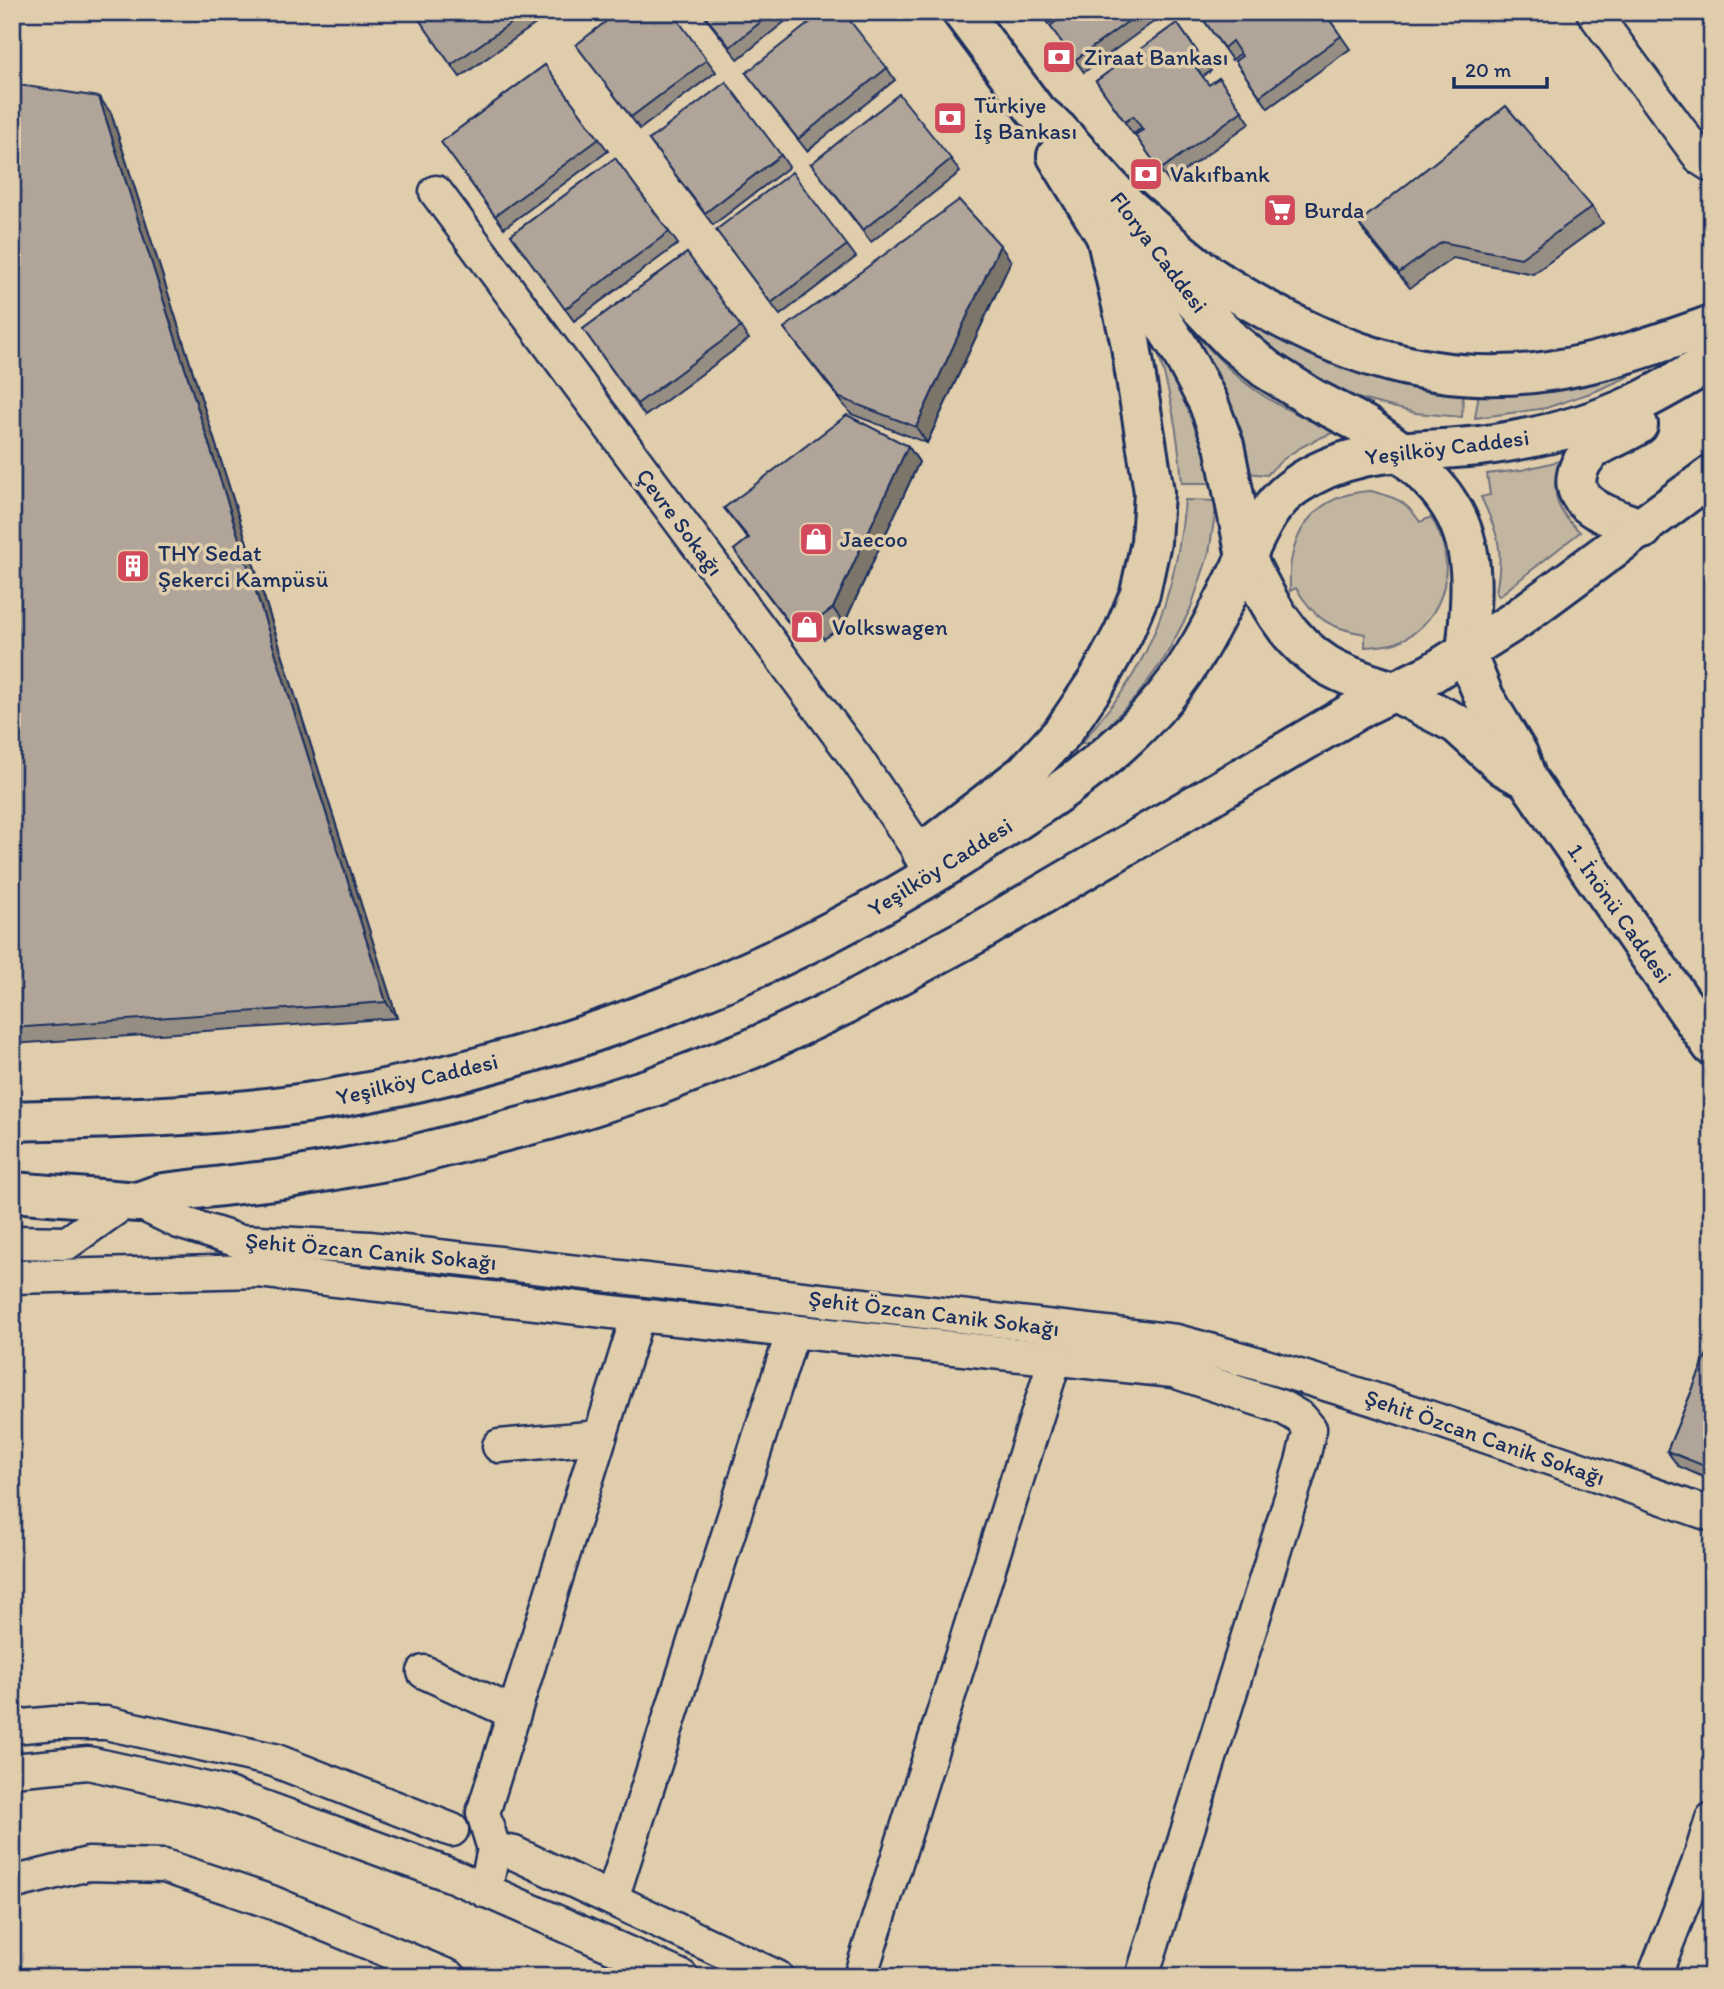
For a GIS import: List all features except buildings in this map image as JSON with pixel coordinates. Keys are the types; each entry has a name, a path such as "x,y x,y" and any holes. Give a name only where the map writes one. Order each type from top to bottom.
{"main road":[{"name":"Florya Caddesi","path":"962,12 1035,110 1058,130 1117,222 1208,402 1224,445 1246,557"},
{"name":"Florya Caddesi","path":"1117,222 1145,239 1182,288 1232,341 1266,369 1312,398 1364,425 1399,450"},
{"path":"1117,222 1286,321 1339,347 1386,362 1422,369 1471,374 1548,372 1625,354 1712,325"},
{"path":"834,932 921,853 1024,774 1062,733 1098,680 1123,634 1140,593 1151,542 1154,492 1130,340 1117,222"},
{"path":"1643,528 1593,509 1579,495 1576,481 1579,466 1594,449 1645,420 1700,368"},
{"name":"Yeşilköy Caddesi","path":"12,1121 245,1110 324,1100 446,1076 603,1030 834,932 941,869 1082,777 1124,741 1167,695 1199,648 1263,520 1294,486 1324,469 1361,456 1399,450 1493,445 1586,423 1635,404 1700,368"},
{"path":"1399,450 1448,501 1466,537 1471,566 1466,653 1484,697 1518,754 1527,779"},
{"path":"12,1192 132,1202 163,1193 283,1179 402,1158 548,1120 653,1087 751,1049 846,1004 975,934 1362,707 1433,673 1516,620 1712,475"},
{"path":"1246,557 1263,593 1289,633 1308,652 1329,666 1393,691 1457,724 1503,766 1527,779"},
{"name":"1. İnönü Caddesi","path":"1527,779 1712,1046"}],"street":[{"path":"1593,12 1702,159 1712,166"},
{"name":"Çevre Sokağı","path":"436,192 856,758 921,853"},
{"path":"12,1242 68,1243 132,1202"},
{"name":"Şehit Özcan Canik Sokağı","path":"132,1202 179,1222 239,1241 369,1248 1176,1341 1439,1419 1712,1515"},
{"path":"12,1277 259,1271 638,1315 1172,1371 1282,1407 1301,1418 1310,1429 1302,1462 1142,1977"},
{"path":"485,1891 494,1849 482,1813 638,1315"},
{"path":"612,1899 793,1331"},
{"path":"860,1977 1055,1359"},
{"path":"499,1446 600,1437"},
{"path":"424,1672 514,1713"},
{"path":"12,1727 55,1723 106,1723 274,1759 453,1830"},
{"path":"12,1770 88,1763 225,1793 419,1864 682,1977"},
{"path":"419,1864 453,1830 482,1813"},
{"path":"1654,1977 1698,1864 1712,1819"},
{"path":"494,1849 514,1853 777,1977"},
{"path":"12,1884 88,1864 164,1866 271,1902 450,1977"}],"shaded area":[{"path":"1220,306 1278,338 1336,365 1397,383 1463,393 1462,417 1416,413 1353,397 1304,376"},
{"path":"1175,311 1244,382 1285,408 1337,431 1299,448 1267,475 1247,473 1238,424 1216,369"},
{"path":"1154,340 1193,394 1216,483 1182,483 1172,410"},
{"path":"1630,376 1546,408 1475,418 1479,393"},
{"path":"1559,461 1555,483 1557,501 1565,516 1580,532 1499,596 1496,592 1500,565 1498,543 1481,497 1490,495 1487,474 1522,470"},
{"path":"1371,491 1399,501 1410,509 1420,522 1431,517 1444,551 1446,569 1438,604 1415,632 1398,642 1365,647 1365,634 1332,625 1317,615 1296,588 1290,591 1290,574 1296,542 1309,519 1319,509 1342,496"},
{"path":"1185,500 1217,501 1209,553 1190,610 1164,659 1136,697 1090,744 1082,743 1122,692 1148,648 1173,576"}],"place":[{"name":"Ziraat Bankası","path":"1059,57"},
{"name":"Türkiye İş Bankası","path":"950,118"},
{"name":"Vakıfbank","path":"1146,174"},
{"name":"Burda","path":"1280,210"},
{"name":"Jaecoo","path":"816,539"},
{"name":"THY Sedat Şekerci Kampüsü","path":"133,566"},
{"name":"Volkswagen","path":"807,627"}]}
